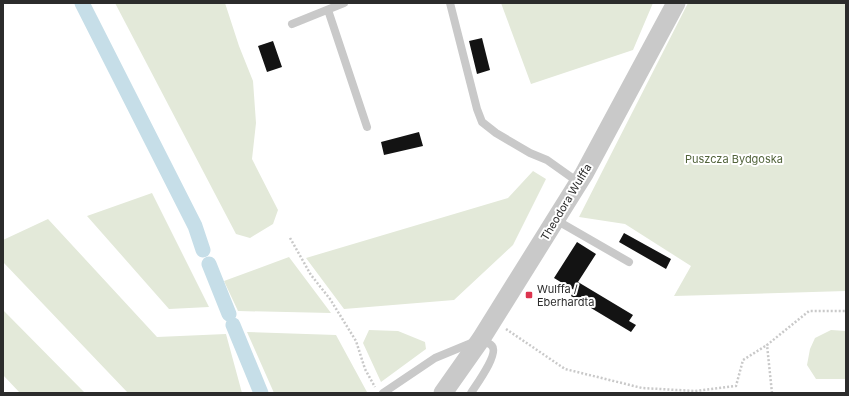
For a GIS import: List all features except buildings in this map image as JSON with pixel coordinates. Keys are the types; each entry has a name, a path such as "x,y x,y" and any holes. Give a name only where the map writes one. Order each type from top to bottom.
{"street":[{"name":"Theodora Wulffa","path":"443,393 486,331 579,183 676,3"}],"lane":[{"path":"292,24 344,3"},
{"path":"450,3 477,109 482,122 496,133 530,153 547,160 579,183"},
{"path":"328,10 367,127"},
{"path":"556,220 629,262"},
{"path":"383,393 435,358 486,331 494,350 492,358 471,393"}],"path":[{"path":"290,238 311,275 330,299 356,341 365,369 378,393"},
{"path":"486,331 505,328 565,369 642,388 695,391 736,386 743,360 768,345 809,311 846,311"},
{"path":"768,345 772,393"}],"green space":[{"path":"115,3 225,3 239,46 253,81 256,123 252,159 278,210 273,224 250,238 236,234"},
{"path":"501,3 653,3 633,50 531,84"},
{"name":"Puszcza Bydgoska","path":"688,3 846,3 846,291 674,296 691,266 625,224 579,217"},
{"path":"533,171 546,179 513,245 454,300 344,309 306,258 508,198"},
{"path":"152,193 209,307 169,309 87,216"},
{"path":"48,219 157,337 226,334 242,393 128,393 3,262 3,240"},
{"path":"289,257 331,313 238,311 224,281"},
{"path":"3,310 85,393 20,393 3,375"},
{"path":"369,330 398,331 425,342 426,349 381,382 363,343"},
{"path":"831,330 846,331 846,379 816,379 807,365 810,349 815,338"},
{"path":"247,332 336,335 367,392 274,393"}],"waterway":[{"path":"82,3 195,226 203,250"},
{"path":"209,264 229,314"},
{"path":"233,325 261,393"}],"place":[{"name":"Wulffa / Eberhardta","path":"529,295"}]}
